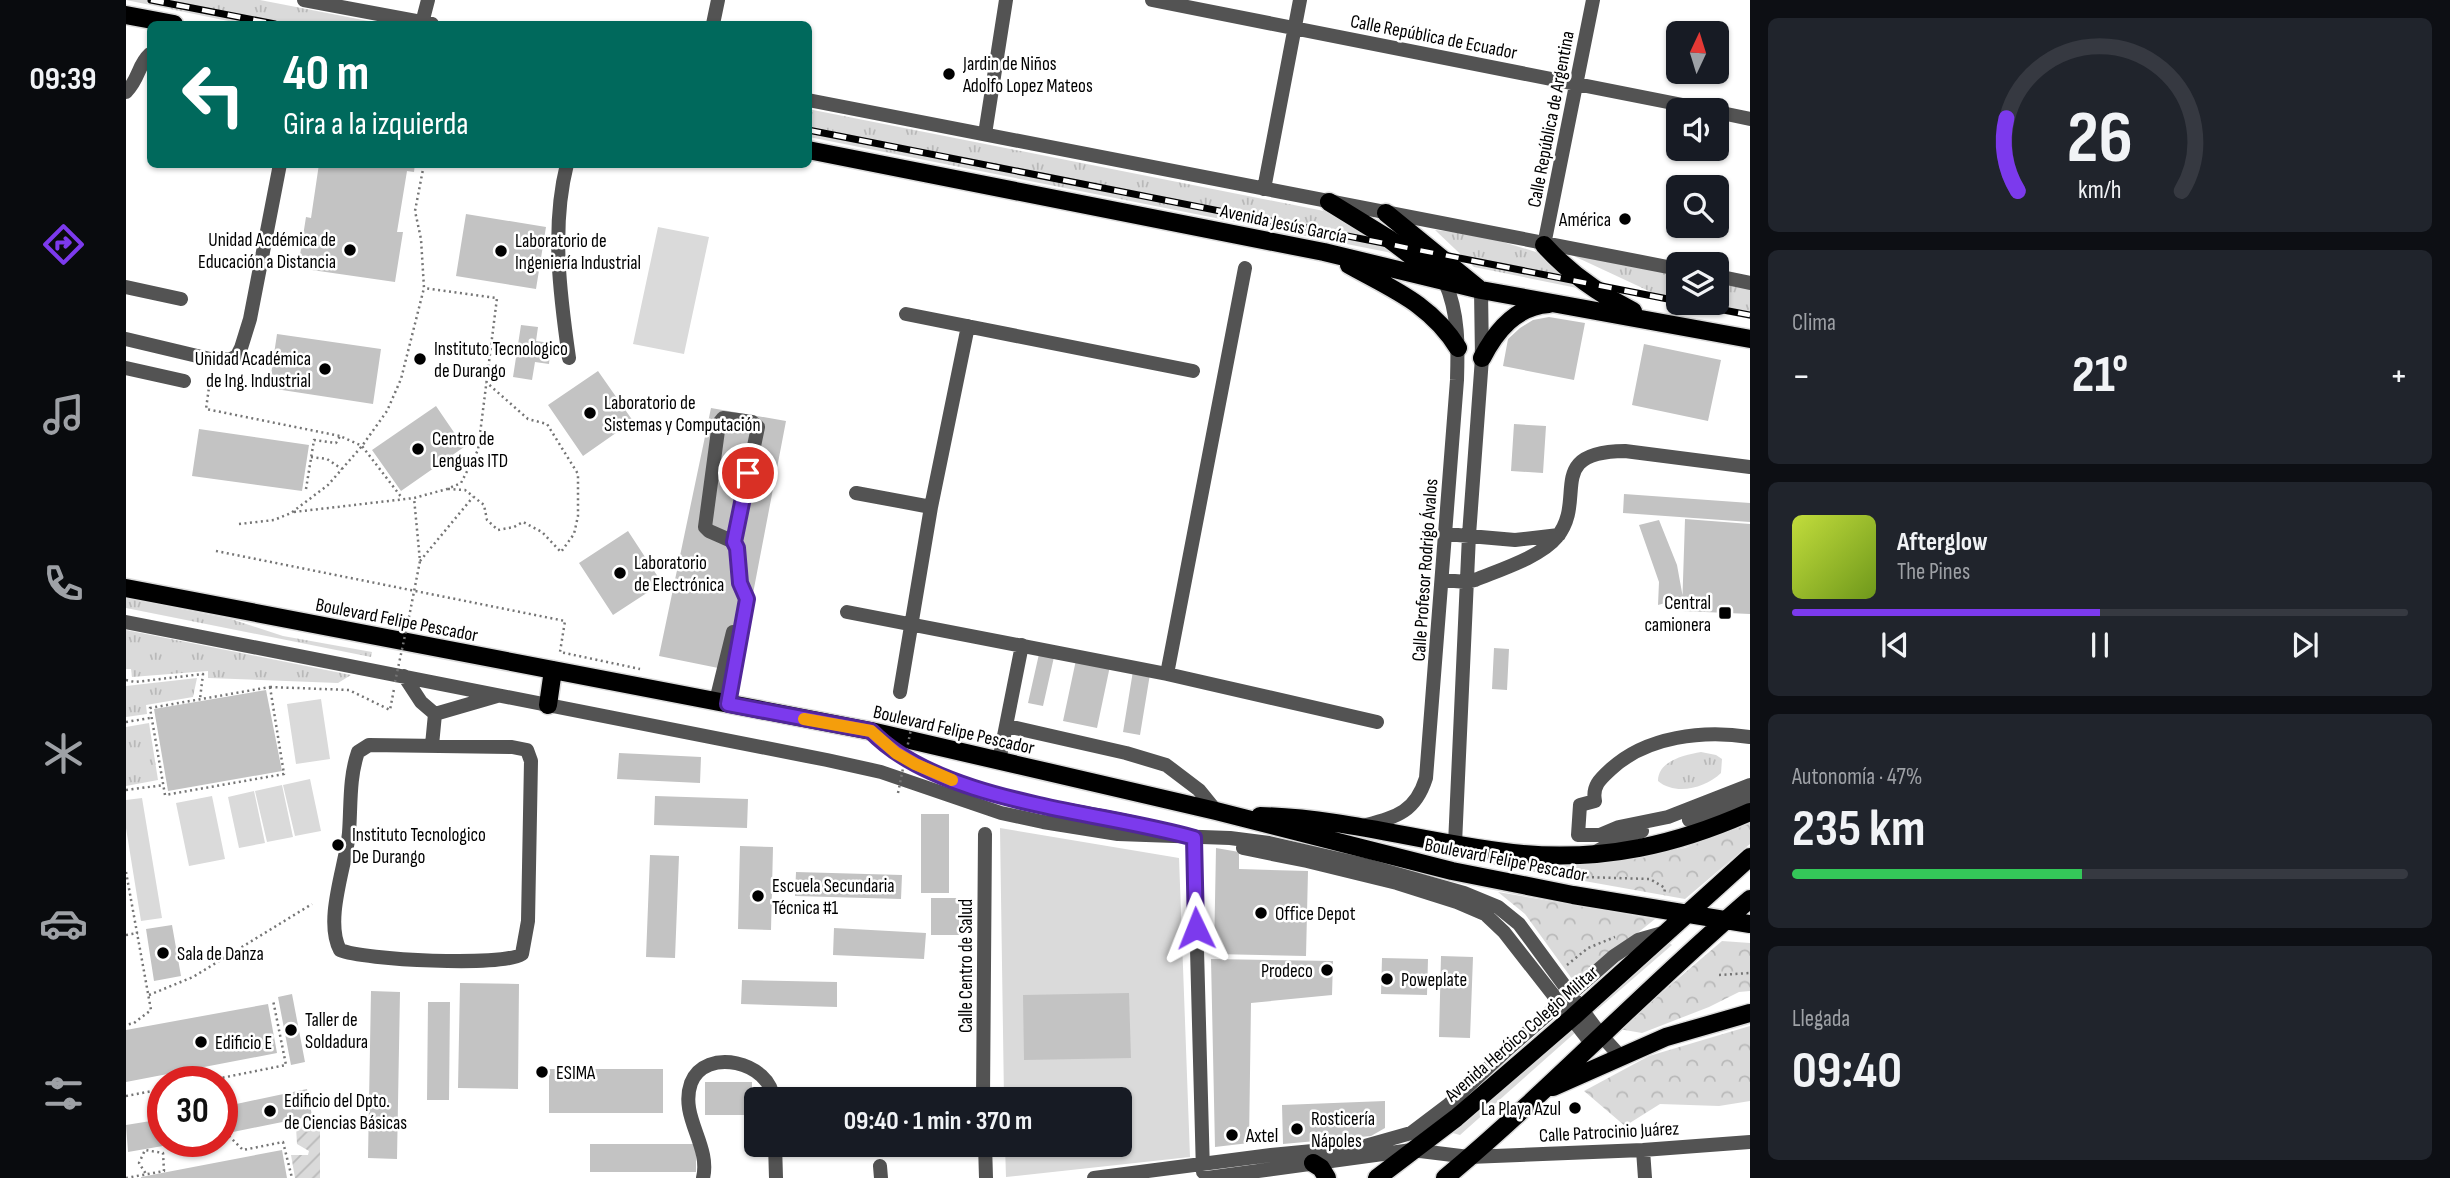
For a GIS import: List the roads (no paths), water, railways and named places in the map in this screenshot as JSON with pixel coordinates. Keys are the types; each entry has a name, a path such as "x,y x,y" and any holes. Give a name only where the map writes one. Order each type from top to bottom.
{"main road":[{"path":"126,15 158,21"},
{"name":"Avenida Jesús García","path":"812,151 1324,252 1481,290 1750,339"},
{"path":"1329,202 1389,239 1445,282"},
{"path":"1385,213 1481,290"},
{"path":"1544,245 1560,263 1592,288 1651,320"},
{"path":"1324,252 1416,303 1436,318 1458,348"},
{"path":"1482,358 1498,331 1510,320 1531,307 1562,304"},
{"name":"Boulevard Felipe Pescador","path":"126,588 871,731 1216,811 1322,840 1492,880 1750,923"},
{"path":"548,705 553,670"},
{"path":"1236,816 1299,818 1363,826 1455,844 1522,853 1593,854 1663,844 1691,836 1750,812"},
{"path":"1455,844 1492,880"},
{"name":"Avenida Heróico Colegio Militar","path":"1377,1178 1456,1118 1750,857"},
{"path":"1445,1178 1750,899"},
{"path":"1543,1091 1666,1037 1750,1013"},
{"path":"1313,1163 1321,1168 1327,1178"}],"street":[{"path":"304,0 412,21"},
{"path":"427,21 428,0"},
{"path":"714,21 718,0"},
{"path":"985,134 1006,0"},
{"name":"Calle República de Ecuador","path":"1152,0 1666,101"},
{"path":"1264,189 1300,0"},
{"name":"Calle República de Argentina","path":"1544,245 1593,0"},
{"path":"126,92 135,83 142,61 147,57"},
{"name":"Avenida Jesús García","path":"812,101 1666,267"},
{"path":"1729,115 1750,119"},
{"path":"126,339 214,360 237,356 250,318 279,168"},
{"path":"566,168 560,211 559,267 569,358"},
{"path":"1167,674 1245,268"},
{"path":"1729,278 1750,282"},
{"name":"Calle Profesor Rodrigo Ávalos","path":"1363,826 1389,819 1407,810 1421,795 1426,778 1443,580 1458,348 1455,310 1445,282"},
{"path":"126,287 181,299"},
{"path":"1455,844 1469,535 1482,358 1481,290"},
{"path":"906,314 1194,371"},
{"path":"900,692 931,507 968,326"},
{"path":"126,368 184,381"},
{"path":"722,703 747,599 740,583 734,542 758,427 752,422 723,418 719,423 705,527 734,542"},
{"path":"1443,580 1467,582 1545,548 1559,535 1566,519 1574,474 1579,463 1590,456 1604,451 1625,451 1750,467"},
{"path":"856,493 931,507"},
{"path":"1446,534 1515,540 1559,535"},
{"path":"847,612 1167,674 1377,722"},
{"path":"126,622 399,679 548,705 881,772 1001,813 1043,822 1118,834 1194,838"},
{"path":"999,761 1022,646"},
{"path":"399,679 435,713"},
{"path":"435,713 498,696"},
{"path":"432,745 435,713"},
{"path":"1007,726 1126,753 1166,765 1199,790 1216,811"},
{"path":"871,731 882,743 915,764 962,783 1033,803 1161,828 1194,838 1365,875 1472,908 1485,914 1499,927 1566,999 1596,1039 1620,1056"},
{"path":"1750,737 1720,734 1692,736 1657,743 1619,761 1597,783 1593,793 1595,801 1580,805 1578,835 1600,835 1619,827 1668,817 1750,785"},
{"path":"369,745 432,745 512,747 527,750 530,754 528,921 524,948 517,958 486,961 368,956 340,950 337,945 338,884 347,847 353,774 358,752 369,745"},
{"path":"1593,854 1620,838 1692,819 1750,798"},
{"name":"Calle Centro de Salud","path":"983,1087 985,834"},
{"path":"1194,838 1204,1173"},
{"path":"1094,1178 1204,1173 1365,1146 1411,1133 1448,1105 1596,971 1638,940 1667,931"},
{"path":"703,1178 703,1151 688,1108 692,1082 697,1075 714,1064 728,1062 743,1064 762,1077 768,1087"},
{"name":"Calle Patrocinio Juárez","path":"1204,1173 1412,1150 1469,1157 1643,1150 1750,1142"},
{"path":"1643,1150 1645,1178"},
{"path":"775,1157 776,1178"},
{"path":"985,1157 986,1178"}],"railway":[{"path":"151,0 260,21"},
{"path":"812,131 1666,299"},
{"path":"1729,311 1750,315"}],"place":[{"name":"Jardin de Niños Adolfo Lopez Mateos","path":"949,74"},
{"name":"América","path":"1625,219"},
{"name":"Unidad Acdémica de Educación a Distancia","path":"350,250"},
{"name":"Laboratorio de Ingeniería Industrial","path":"501,251"},
{"name":"Instituto Tecnologico de Durango","path":"420,359"},
{"name":"Unidad Académica de Ing. Industrial","path":"325,369"},
{"name":"Laboratorio de Sistemas y Computación","path":"590,413"},
{"name":"Centro de Lenguas ITD","path":"418,449"},
{"name":"Laboratorio de Electrónica","path":"620,573"},
{"name":"Central camionera","path":"1725,613"},
{"name":"Instituto Tecnologico De Durango","path":"338,845"},
{"name":"Escuela Secundaria Técnica #1","path":"758,896"},
{"name":"Office Depot","path":"1261,913"},
{"name":"Sala de Danza","path":"163,953"},
{"name":"Prodeco","path":"1327,970"},
{"name":"Poweplate","path":"1387,979"},
{"name":"Taller de Soldadura","path":"291,1030"},
{"name":"Edificio E","path":"201,1042"},
{"name":"ESIMA","path":"542,1072"},
{"name":"La Playa Azul","path":"1575,1108"},
{"name":"Edificio del Dpto. de Ciencias Básicas","path":"270,1111"},
{"name":"Rosticería Nápoles","path":"1297,1129"},
{"name":"Axtel","path":"1232,1135"}]}
